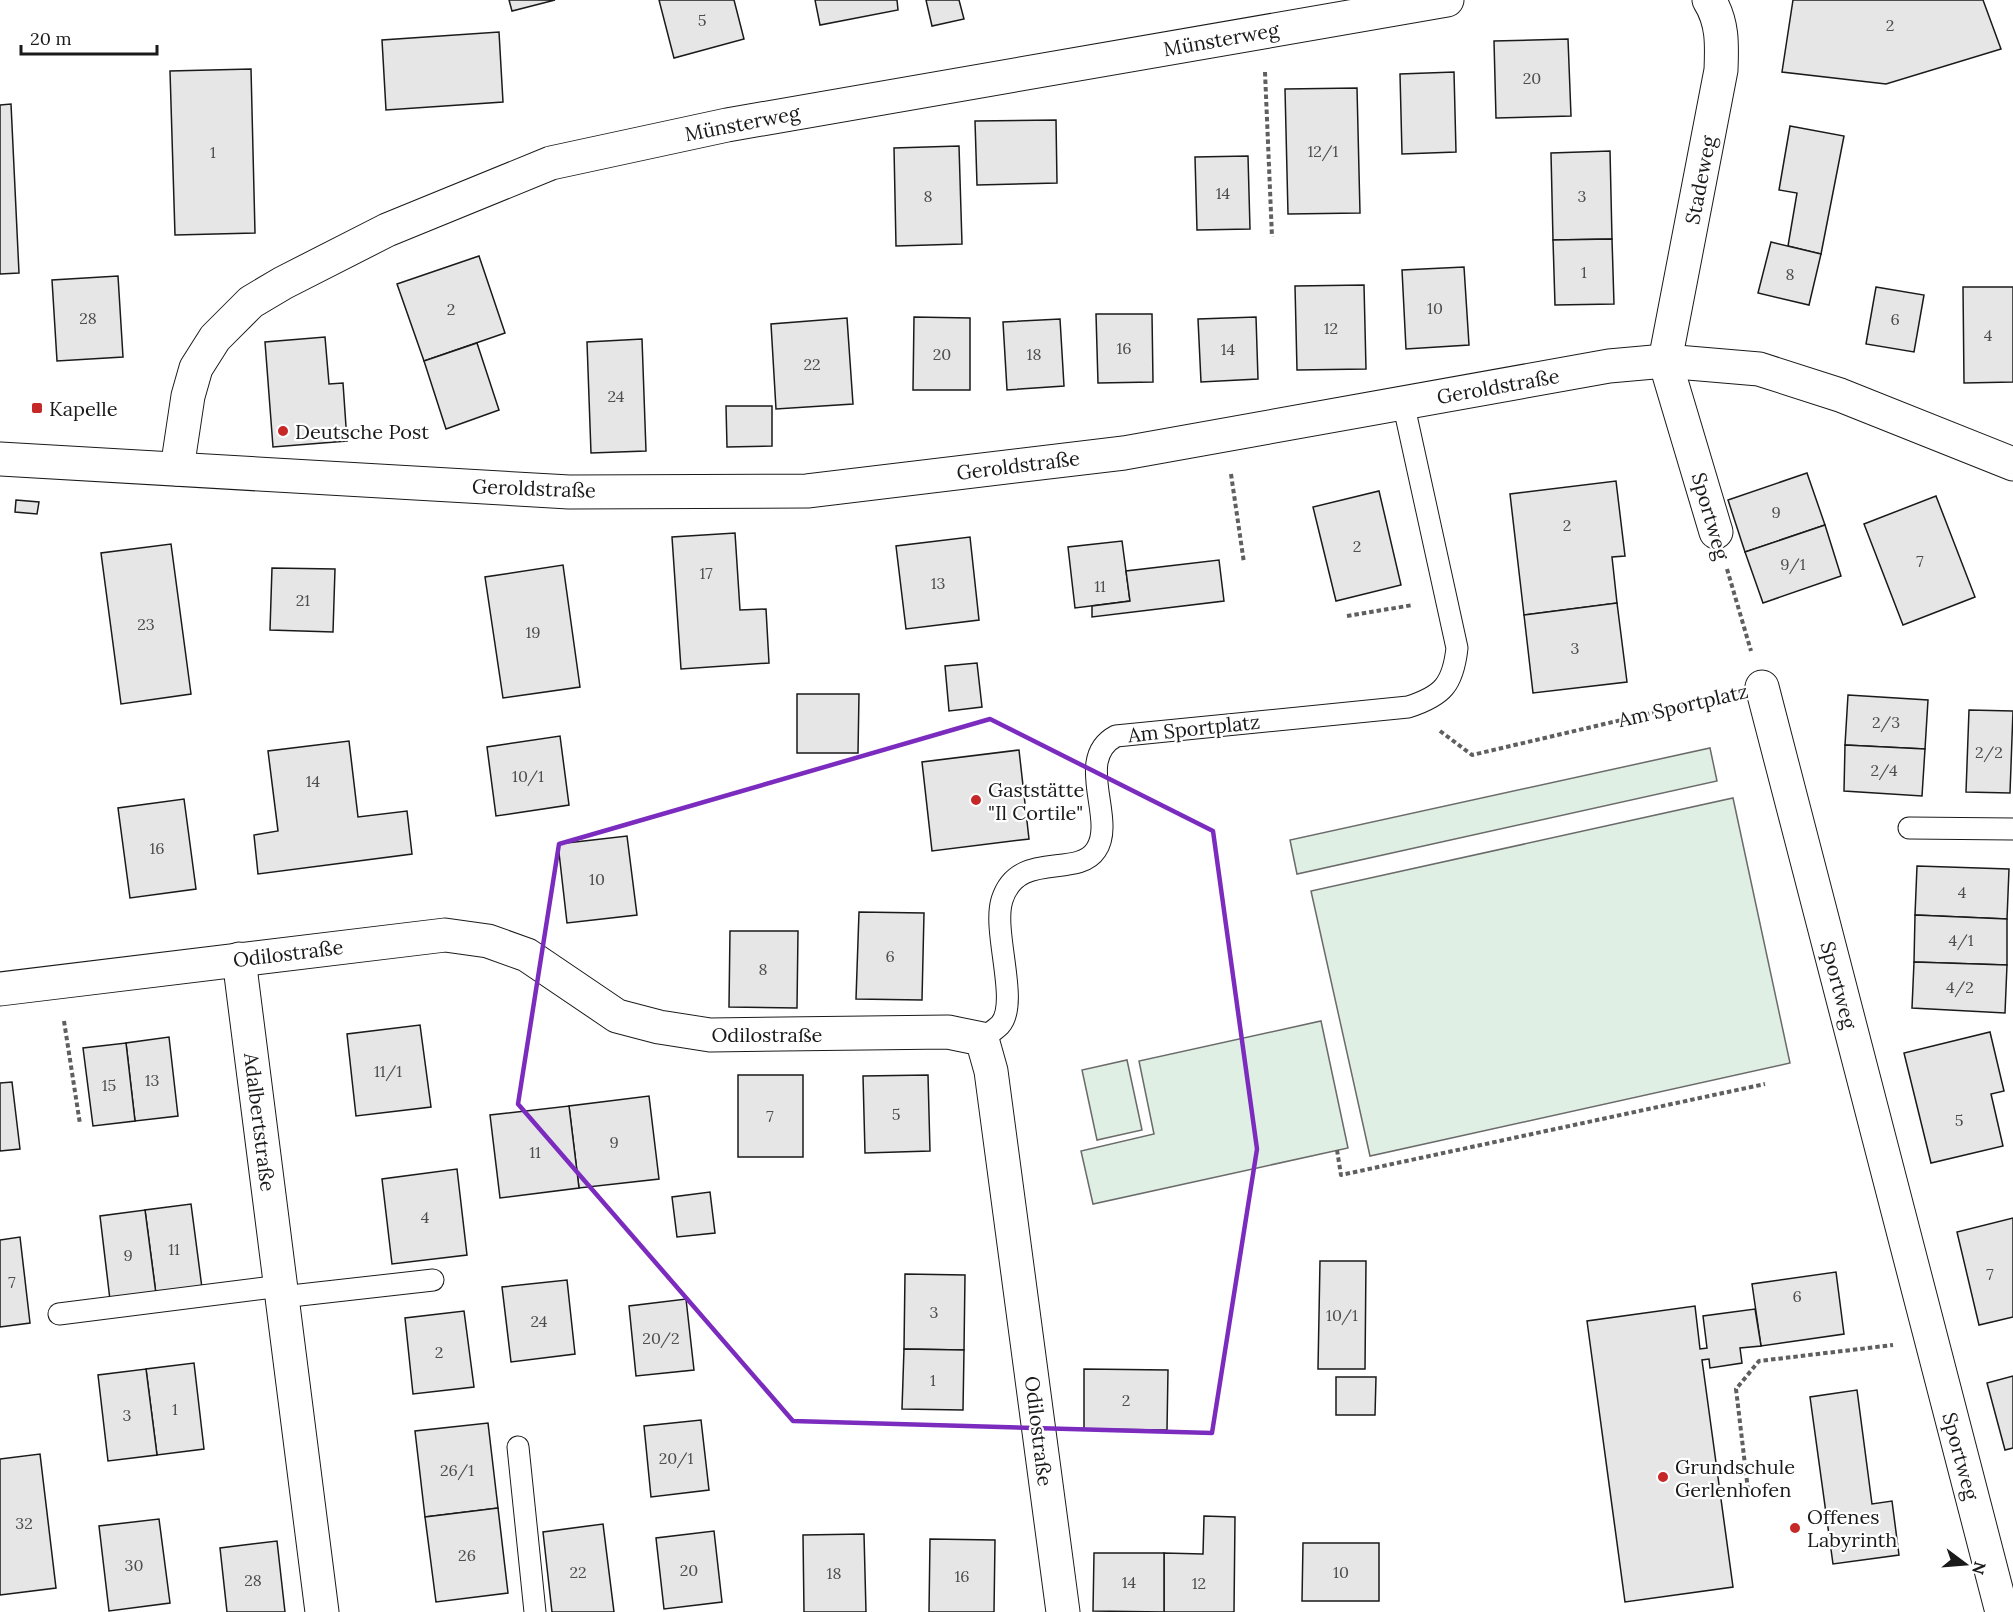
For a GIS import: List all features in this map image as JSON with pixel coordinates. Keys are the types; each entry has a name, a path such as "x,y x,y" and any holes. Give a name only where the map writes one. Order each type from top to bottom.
{"street":[{"name":"Münsterweg","path":"177,469 188,396 196,368 215,338 251,302 283,283 387,230 540,168 573,158 727,125 1447,0"},
{"name":"Stadeweg","path":"1665,361 1721,70 1722,36 1716,11 1709,0"},
{"name":"Geroldstraße","path":"0,459 569,492 807,490 1124,453 1610,366 1665,361 1759,369 1840,395 2013,464"},
{"name":"Sportweg","path":"1665,361 1716,532"},
{"name":"Sportweg","path":"1762,687 2002,1612"},
{"name":"Odilostraße","path":"0,989 445,935 488,941 527,954 617,1016 659,1028 710,1035 948,1032 982,1039 991,1071 1063,1612"},
{"name":"Adalbertstraße","path":"239,959 322,1612"}],"lane":[{"name":"Am Sportplatz","path":"982,1039 1001,1024 1008,1008 999,922 1002,900 1010,882 1022,872 1091,857 1098,848 1101,833 1096,768 1100,751 1106,741 1116,736 1408,707 1427,701 1445,688 1455,669 1457,648 1403,402"},
{"path":"1909,828 2013,829"},
{"path":"58,1314 433,1280"},
{"path":"518,1447 535,1612"}],"path":[{"path":"1263,32 1272,237"},
{"path":"1226,434 1244,563"},
{"name":"Sportweg","path":"1716,532 1762,687"},
{"path":"1347,616 1446,599"},
{"name":"Am Sportplatz","path":"1408,707 1472,755 1762,687"},
{"path":"58,982 80,1124"},
{"path":"1336,1150 1341,1175 1765,1084"},
{"path":"1748,1490 1736,1389 1759,1361 1931,1340"}],"highlighted area":[{"path":"990,719 1213,831 1257,1149 1212,1433 793,1421 518,1104 559,844"}],"green space":[{"path":"1710,748 1717,781 1297,874 1290,840"},
{"path":"1733,798 1790,1063 1370,1156 1311,891"},
{"path":"1321,1021 1348,1148 1093,1204 1081,1151 1154,1134 1139,1061"},
{"path":"1127,1060 1142,1130 1097,1140 1082,1070"}],"building":[{"path":"509,0 555,0 512,11"},
{"path":"659,0 734,0 744,39 674,58"},
{"path":"815,0 897,0 898,10 820,25"},
{"path":"926,0 959,0 964,19 932,26"},
{"path":"1793,0 1983,0 2001,49 1886,84 1782,72"},
{"path":"499,32 503,102 386,110 382,40"},
{"path":"1568,39 1571,116 1496,118 1494,41"},
{"path":"251,69 255,233 175,235 170,71"},
{"path":"1454,72 1456,152 1402,154 1400,74"},
{"path":"1357,88 1360,213 1288,214 1285,89"},
{"path":"11,104 19,273 0,274 0,105"},
{"path":"1056,120 1057,183 977,185 975,121"},
{"path":"1790,126 1844,136 1821,254 1788,246 1797,193 1779,190"},
{"path":"959,146 962,244 896,246 894,148"},
{"path":"1610,151 1612,239 1553,240 1551,153"},
{"path":"1248,156 1250,229 1197,230 1195,157"},
{"path":"1612,239 1614,304 1555,305 1553,240"},
{"path":"1771,242 1821,254 1809,305 1758,293"},
{"path":"479,256 505,333 424,361 397,284"},
{"path":"1464,267 1469,345 1406,349 1402,270"},
{"path":"118,276 123,357 57,361 52,280"},
{"path":"1364,285 1366,369 1297,370 1295,286"},
{"path":"1876,287 1924,295 1914,352 1866,344"},
{"path":"1963,287 2013,287 2013,382 1964,383"},
{"path":"1096,314 1152,314 1153,382 1098,383"},
{"path":"914,317 970,318 970,390 913,390"},
{"path":"1256,317 1258,379 1201,382 1198,319"},
{"path":"847,318 853,404 776,409 771,324"},
{"path":"1060,319 1064,386 1007,390 1003,322"},
{"path":"325,337 329,384 343,383 347,441 273,447 265,342"},
{"path":"642,339 646,451 591,453 587,342"},
{"path":"477,343 499,410 446,429 424,361"},
{"path":"726,406 772,406 772,446 727,447"},
{"path":"1807,473 1825,525 1745,552 1728,500"},
{"path":"1616,481 1625,556 1612,557 1617,603 1524,615 1510,494"},
{"path":"1379,491 1401,585 1336,601 1313,507"},
{"path":"1936,496 1975,597 1903,625 1864,524"},
{"path":"16,500 39,502 37,514 15,512"},
{"path":"1825,525 1841,576 1763,603 1745,552"},
{"path":"735,533 740,610 766,609 769,663 681,669 672,537"},
{"path":"970,537 979,620 906,629 896,546"},
{"path":"1122,541 1130,601 1075,608 1068,547"},
{"path":"171,544 191,694 121,704 101,553"},
{"path":"1219,560 1224,601 1092,617 1092,606 1130,601 1126,571"},
{"path":"563,565 580,687 503,698 485,577"},
{"path":"272,568 335,569 333,632 270,630"},
{"path":"1617,603 1627,682 1533,693 1524,615"},
{"path":"977,663 982,707 949,711 945,666"},
{"path":"797,694 859,694 858,753 797,753"},
{"path":"1848,695 1928,700 1925,749 1845,745"},
{"path":"1969,710 2013,711 2010,793 1966,792"},
{"path":"560,736 569,805 496,816 487,747"},
{"path":"349,741 358,817 407,811 412,854 258,874 254,835 278,831 268,751"},
{"path":"1845,745 1925,749 1922,796 1844,791"},
{"name":"Gaststätte \"Il Cortile\"","path":"1019,750 1029,839 932,851 922,762"},
{"path":"184,799 196,889 130,898 118,808"},
{"path":"627,836 637,915 567,923 558,844"},
{"path":"1917,866 2009,869 2007,919 1915,915"},
{"path":"859,912 924,913 922,1000 856,999"},
{"path":"1915,915 2007,919 2007,965 1914,962"},
{"path":"730,931 798,931 797,1008 729,1007"},
{"path":"1914,962 2007,965 2005,1013 1912,1008"},
{"path":"420,1025 431,1107 356,1116 347,1034"},
{"path":"1990,1032 2004,1091 1991,1094 2003,1146 1931,1163 1904,1053"},
{"path":"169,1037 178,1116 135,1121 126,1043"},
{"path":"126,1043 135,1121 93,1126 83,1048"},
{"path":"738,1075 803,1075 803,1157 738,1157"},
{"path":"928,1075 930,1151 865,1153 863,1076"},
{"path":"12,1082 20,1149 0,1151 0,1083"},
{"path":"649,1096 659,1179 579,1188 569,1106"},
{"path":"569,1106 579,1188 500,1198 490,1115"},
{"path":"457,1169 467,1255 392,1264 382,1179"},
{"path":"710,1192 715,1233 677,1237 672,1197"},
{"path":"191,1204 202,1288 156,1294 145,1210"},
{"path":"145,1210 156,1294 110,1300 100,1216"},
{"path":"2013,1218 2013,1317 1979,1325 1957,1232"},
{"path":"20,1237 30,1323 0,1327 0,1240"},
{"path":"1320,1261 1366,1261 1365,1369 1318,1369"},
{"path":"1836,1272 1844,1334 1761,1346 1752,1284"},
{"path":"905,1274 965,1275 964,1350 904,1349"},
{"path":"567,1280 575,1354 511,1362 502,1287"},
{"path":"686,1299 694,1370 636,1376 629,1306"},
{"name":"Grundschule Gerlenhofen","path":"1695,1306 1700,1349 1707,1348 1703,1316 1755,1309 1761,1346 1740,1348 1742,1363 1710,1368 1709,1359 1702,1360 1733,1587 1625,1602 1587,1321"},
{"path":"464,1311 474,1387 413,1394 405,1318"},
{"path":"904,1349 964,1350 963,1410 902,1409"},
{"path":"194,1363 204,1449 157,1455 146,1369"},
{"path":"146,1369 157,1455 108,1461 98,1375"},
{"path":"1084,1369 1168,1370 1167,1430 1084,1429"},
{"path":"2013,1376 2013,1448 2005,1450 1987,1383"},
{"path":"1336,1377 1376,1377 1375,1415 1336,1415"},
{"path":"1857,1390 1872,1504 1892,1501 1899,1555 1833,1564 1810,1397"},
{"path":"701,1420 709,1490 651,1497 644,1426"},
{"path":"488,1423 498,1508 425,1517 415,1431"},
{"path":"40,1454 56,1588 0,1595 0,1459"},
{"path":"498,1508 508,1593 436,1602 425,1517"},
{"path":"1204,1516 1235,1517 1234,1612 1164,1612 1164,1553 1203,1554"},
{"path":"159,1519 170,1603 109,1611 99,1526"},
{"path":"603,1524 614,1612 552,1612 543,1532"},
{"path":"714,1531 722,1602 664,1609 656,1538"},
{"path":"864,1534 866,1612 804,1612 803,1535"},
{"path":"930,1539 995,1540 994,1612 929,1612"},
{"path":"277,1541 285,1612 227,1612 220,1548"},
{"path":"1303,1543 1379,1543 1379,1601 1302,1601"},
{"path":"1094,1553 1164,1553 1164,1612 1093,1611"}],"place":[{"name":"Kapelle","path":"37,408"},
{"name":"Deutsche Post","path":"283,431"},
{"name":"Gaststätte \"Il Cortile\"","path":"976,800"},
{"name":"Grundschule Gerlenhofen","path":"1663,1477"},
{"name":"Offenes Labyrinth","path":"1795,1528"}]}
